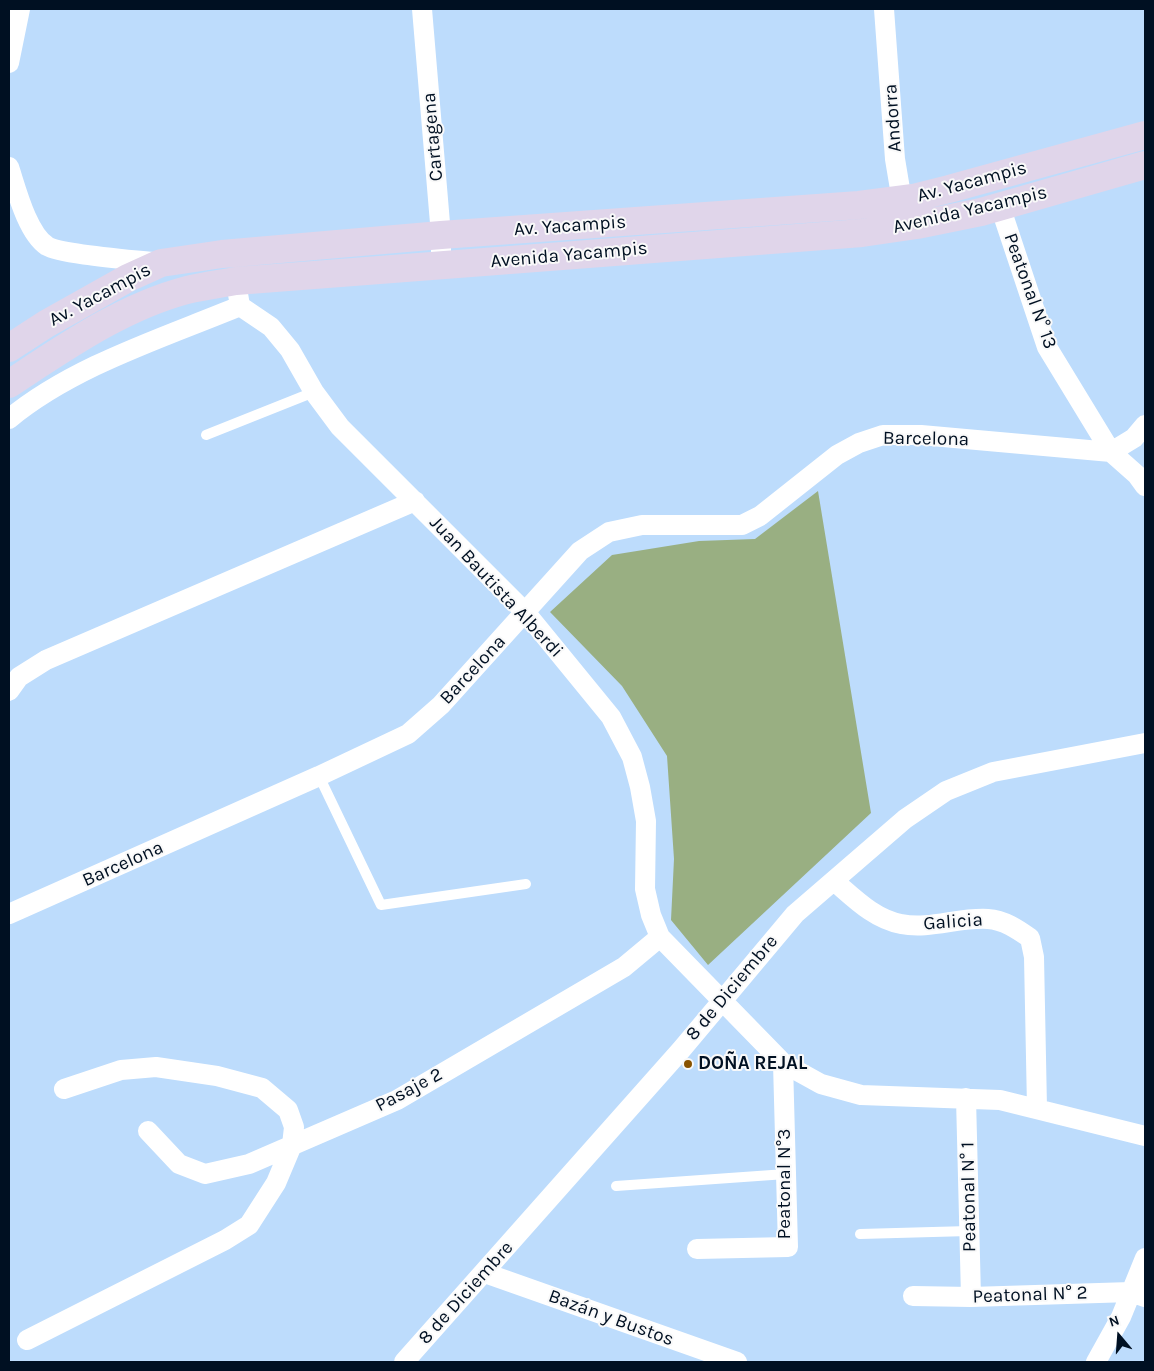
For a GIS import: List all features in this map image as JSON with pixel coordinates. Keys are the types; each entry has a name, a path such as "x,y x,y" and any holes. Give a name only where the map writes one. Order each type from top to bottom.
{"street":[{"path":"9,63 20,9"},
{"name":"Cartagena","path":"422,9 441,235 441,265"},
{"name":"Andorra","path":"884,9 896,159 906,226"},
{"name":"Av. Yacampis","path":"9,348 46,324 128,278 161,263 222,254 441,235 859,205 950,189 1145,135"},
{"name":"Avenida Yacampis","path":"9,384 83,336 136,309 186,290 238,294 441,265 862,233 906,226 1000,206 1145,165"},
{"path":"9,166 32,228 46,245 66,252 161,263"},
{"name":"Peatonal N° 13","path":"1000,206 1047,347 1111,452 1137,475 1145,486"},
{"path":"9,418 27,403 72,376 238,294"},
{"name":"Juan Bautista Alberdi","path":"238,294 271,327 290,350 314,392 340,427 526,613 611,717 632,757 640,787 646,821 645,889 651,915 660,937 783,1063 821,1084 861,1095 1000,1100 1145,1136"},
{"path":"1111,452 1134,438 1145,425"},
{"name":"Barcelona","path":"9,914 319,776 408,734 441,704 580,552 609,532 642,525 742,525 760,516 837,455 859,442 883,435 921,435 1111,452"},
{"path":"9,690 20,676 46,660 415,501"},
{"name":"8 de Diciembre","path":"404,1362 681,1050 795,914 905,819 946,791 993,772 1145,743"},
{"name":"Galicia","path":"834,881 865,908 885,919 901,924 923,925 989,919 1011,925 1030,938 1034,957 1037,1108"},
{"name":"Pasaje 2","path":"148,1131 179,1164 205,1174 249,1164 397,1100 624,967 660,937"},
{"name":"Peatonal N°3","path":"697,1249 788,1247 783,1063"},
{"path":"27,1340 225,1240 249,1224 276,1183 292,1145 294,1127 288,1110 262,1088 217,1076 156,1067 121,1070 64,1089"},
{"name":"Peatonal N° 1","path":"966,1098 971,1297"},
{"path":"1096,1362 1121,1317 1138,1294 1145,1258"},
{"name":"Bazán y Bustos","path":"485,1273 737,1362"},
{"name":"Peatonal N° 2","path":"913,1296 971,1297 1138,1294"}],"lane":[{"path":"206,435 314,392"},
{"path":"319,776 381,906 526,884"},
{"path":"616,1186 786,1174"},
{"path":"860,1234 969,1230"}],"green space":[{"path":"818,491 871,813 708,965 671,920 674,859 667,756 622,686 550,612 612,555 699,541 755,539"}],"place":[{"name":"DOÑA REJAL","path":"688,1064"}]}
